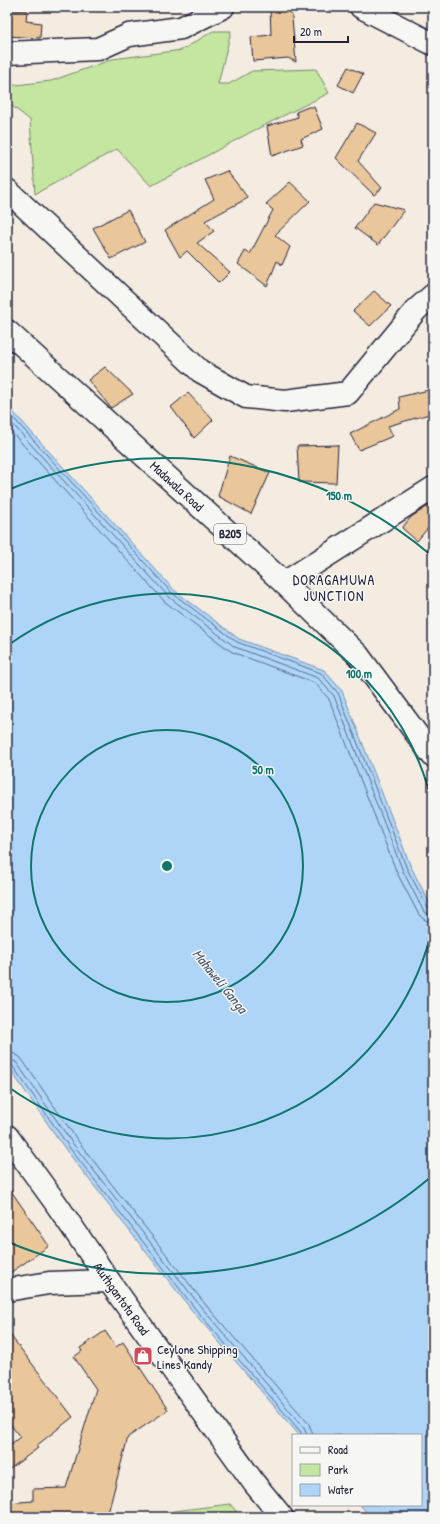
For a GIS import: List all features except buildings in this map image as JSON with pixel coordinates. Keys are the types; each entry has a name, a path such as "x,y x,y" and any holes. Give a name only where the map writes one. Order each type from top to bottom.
{"street":[{"path":"7,53 98,49 129,35 181,28 223,7"},
{"path":"361,7 433,44"},
{"path":"7,190 200,370 246,397 285,401 348,393 416,310 433,295"},
{"name":"Madawala Road","path":"7,331 284,583 358,655 433,756"},
{"path":"284,583 433,488"},
{"name":"Aluthgantota Road","path":"7,1136 254,1483 282,1517"},
{"path":"7,1290 49,1283 110,1281"}],"green space":[{"path":"213,31 231,31 218,84 229,84 252,71 316,69 329,93 251,132 151,186 117,149 35,194 30,120 7,102 7,86 51,81 113,59 182,50"},
{"path":"230,1504 241,1517 158,1517 174,1511"}],"water":[{"name":"Mahaweli Ganga","path":"7,405 174,590 239,639 324,670 342,691 411,867 433,910 433,1517 371,1517 361,1506 422,1506 422,1434 298,1434 194,1313 66,1150 7,1065"}],"place":[{"name":"Ceylone Shipping Lines Kandy","path":"143,1356"}],"district":[{"name":"DORAGAMUWA JUNCTION","path":"334,588"}]}
